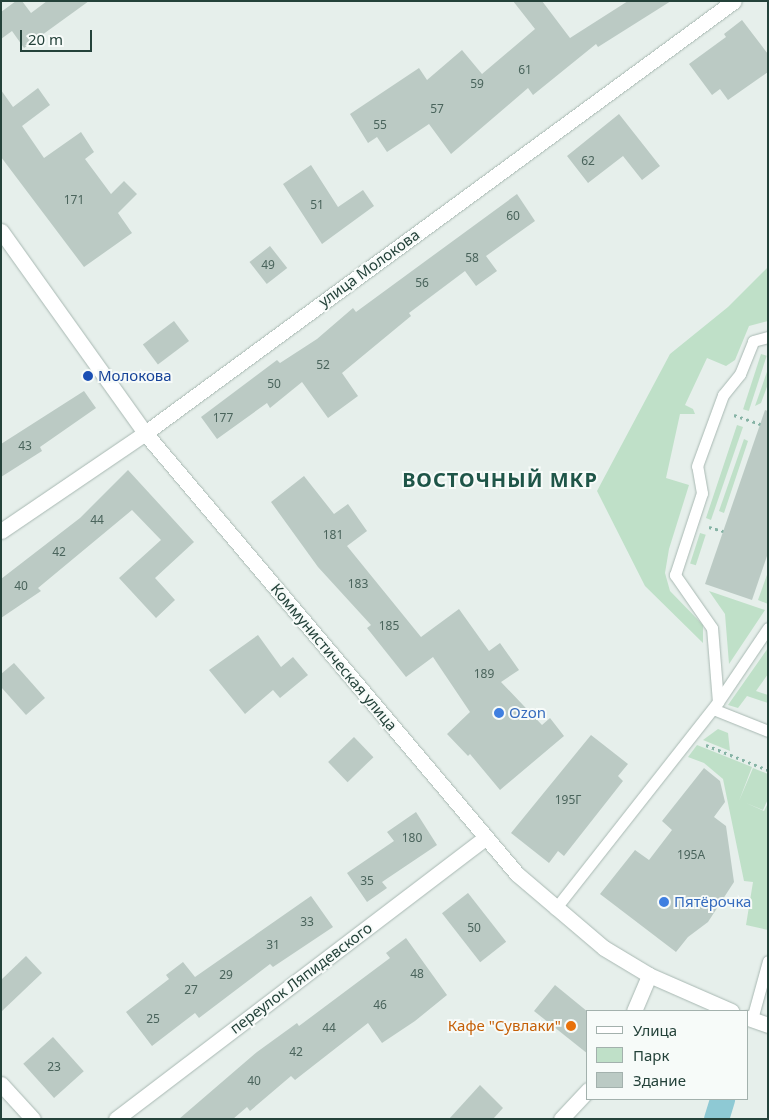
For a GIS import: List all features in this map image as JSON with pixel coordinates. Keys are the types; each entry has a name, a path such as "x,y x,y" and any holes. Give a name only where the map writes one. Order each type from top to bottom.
{"street":[{"name":"улица Молокова","path":"1,531 145,433 734,1"},
{"name":"Коммунистическая улица","path":"1,231 145,433 517,874 604,948 649,975 729,1010"},
{"name":"переулок Ляпидевского","path":"116,1119 486,837"},
{"path":"634,1010 649,975"},
{"path":"750,1018 768,1025"},
{"path":"1,1084 33,1119"},
{"path":"561,1119 586,1092"}],"lane":[{"path":"715,706 712,628 675,575 702,493 697,466 723,395 740,374 753,341 768,338"},
{"path":"556,909 715,706 768,628"},
{"path":"715,706 768,731"},
{"path":"750,1018 768,961"}],"path":[{"path":"718,409 760,424"},
{"path":"690,738 768,770"}],"green space":[{"path":"768,267 768,321 749,326 735,360 726,366 707,358 685,405 693,409 695,414 680,414 666,478 689,485 669,549 665,573 670,591 703,625 703,643 645,586 597,491 670,354 728,307"},
{"path":"761,354 767,356 749,411 743,409"},
{"path":"768,369 768,384 761,403 755,406"},
{"path":"737,425 743,427 711,520 706,518"},
{"path":"744,439 748,441 724,513 719,511"},
{"path":"700,533 706,535 696,565 690,563"},
{"path":"768,572 768,604 758,600"},
{"path":"709,591 765,610 729,664 725,614"},
{"path":"768,648 768,674 756,691 768,695 768,703 747,696 738,708 728,705"},
{"path":"718,729 728,733 730,751 703,740"},
{"path":"697,745 752,767 739,801 753,768 768,774 768,799 763,810 746,803 764,811 768,803 768,930 746,925 753,882 744,881 723,779 704,763 688,757"}],"building":[{"path":"16,1 22,1 31,13 47,1 89,1 24,48 12,31 1,39 1,12"},
{"path":"513,1 542,1 570,38 628,1 671,1 598,47 596,44 533,95 528,88 451,154 429,124 387,152 377,137 368,143 350,114 419,68 427,80 462,50 482,74 535,29"},
{"path":"742,20 768,54 768,72 728,100 720,89 712,95 689,64 726,37 724,34"},
{"path":"38,88 50,105 22,126 44,158 81,132 94,152 85,159 111,194 124,181 137,194 118,213 132,233 84,267 1,157 1,90 13,107"},
{"path":"619,114 660,166 642,180 623,156 588,183 567,156"},
{"path":"311,165 338,207 363,190 374,206 322,244 283,184"},
{"path":"517,194 535,221 486,256 497,271 476,286 465,271 409,313 411,316 342,373 358,396 328,418 302,382 270,408 267,403 217,439 201,417 277,360 280,363 317,339 353,308 356,312"},
{"path":"270,246 287,268 267,284 250,262"},
{"path":"174,321 189,341 158,364 143,344"},
{"path":"84,391 96,408 40,447 42,451 1,477 1,444"},
{"path":"765,410 768,411 768,553 752,600 705,584"},
{"path":"128,470 194,542 155,578 175,600 156,618 119,578 161,540 132,510 38,588 41,591 1,618 1,579 80,518"},
{"path":"304,476 334,514 348,504 367,531 347,546 421,637 459,609 489,651 500,643 519,670 501,682 542,725 550,718 564,736 500,790 470,754 468,756 447,734 470,712 433,657 406,677 367,628 371,625 318,567 271,502"},
{"path":"258,635 281,667 293,657 308,675 280,698 273,690 245,714 209,670"},
{"path":"14,663 45,698 26,715 1,687 1,674"},
{"path":"591,735 628,764 618,776 623,781 564,856 558,851 549,863 511,833"},
{"path":"354,737 373,757 348,782 328,762"},
{"path":"704,768 720,781 725,802 714,817 726,826 734,882 708,922 688,937 676,952 600,894 635,850 649,860 672,830 662,821"},
{"path":"416,812 437,845 382,882 387,888 367,902 347,873 394,841 387,832"},
{"path":"468,893 506,942 480,962 442,913"},
{"path":"311,896 333,927 273,967 270,964 199,1018 195,1013 152,1046 126,1012 169,979 166,975 183,962 195,977"},
{"path":"406,938 447,995 415,1021 382,1043 368,1023 295,1080 291,1076 250,1111 247,1107 233,1119 179,1119 257,1052 297,1023 299,1026 390,958 386,953"},
{"path":"26,956 42,973 1,1012 1,980"},
{"name":"Кафе \"Сувлаки\"","path":"555,985 586,1010 586,1052 534,1011"},
{"path":"53,1037 84,1071 54,1098 23,1064"},
{"path":"480,1085 503,1108 493,1119 449,1119"}],"waterway":[{"path":"716,1119 722,1100"}],"place":[{"name":"Молокова","path":"88,376"},
{"name":"Ozon","path":"499,713"},
{"name":"Пятёрочка","path":"664,902"},
{"name":"Кафе \"Сувлаки\"","path":"571,1026"}],"district":[{"name":"ВОСТОЧНЫЙ МКР","path":"500,479"}]}
